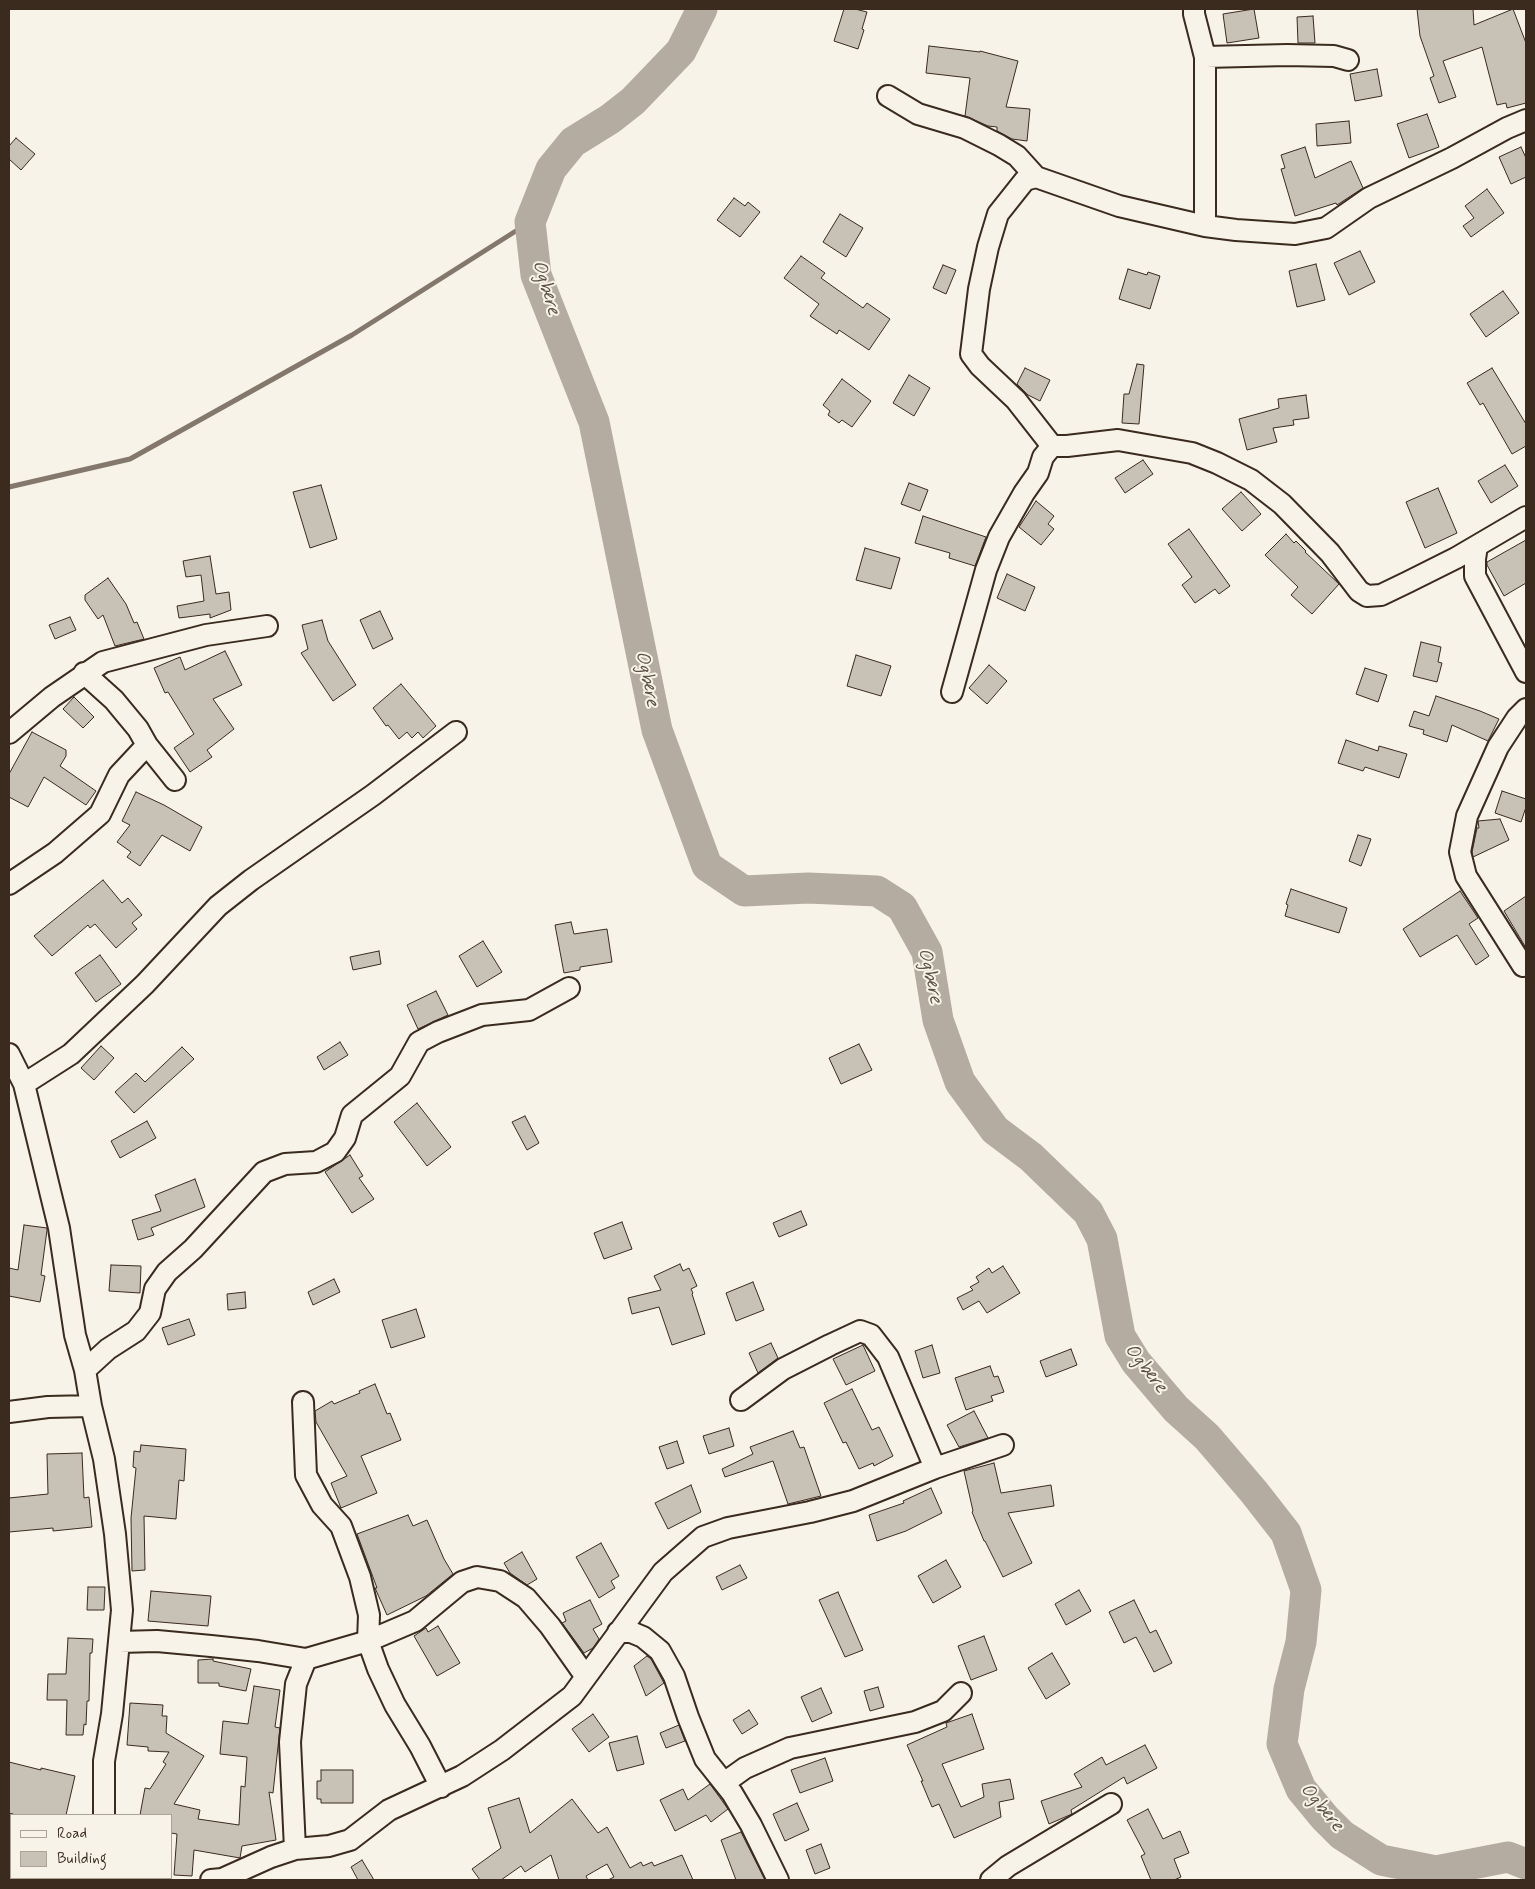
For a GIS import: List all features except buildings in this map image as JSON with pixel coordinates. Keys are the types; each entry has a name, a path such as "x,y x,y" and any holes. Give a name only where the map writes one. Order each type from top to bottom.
{"street":[{"path":"1194,9 1205,57 1205,226"},
{"path":"1205,57 1288,55 1334,56 1348,60"},
{"path":"888,96 918,114 965,128 999,145 1017,156 1036,178"},
{"path":"1052,446 1016,400 980,366 971,354 979,289 988,247 998,214 1025,180 1036,178 1119,206 1205,226 1295,234 1326,228 1369,198 1526,120"},
{"path":"1052,446 1118,440 1192,453 1217,463 1251,480 1282,504 1330,553 1359,591 1368,596 1381,595 1477,546 1526,517"},
{"path":"952,692 986,570 999,537 1024,492 1038,473 1043,457 1052,446"},
{"path":"1477,546 1475,576 1526,672"},
{"path":"9,733 52,697 84,673 103,662 206,635 266,626"},
{"path":"84,673 114,700 138,729 147,745 175,780"},
{"path":"1522,966 1466,876 1460,852 1467,816 1498,747 1517,718 1526,709"},
{"path":"24,1084 71,1054 145,984 218,906 251,880 365,800 456,732"},
{"path":"9,884 55,853 100,814 119,775 147,745"},
{"path":"85,1370 108,1349 136,1331 150,1313 155,1289 167,1272 193,1248 264,1172 285,1164 316,1162 336,1152 345,1138 352,1115 400,1076 419,1042 438,1032 482,1015 528,1010 569,988"},
{"path":"9,1054 24,1084 59,1228 75,1335 85,1370 91,1406 104,1459 116,1534 122,1610 112,1714 104,1761 104,1814"},
{"path":"741,1400 783,1369 830,1345 860,1332 871,1335 888,1357 935,1468"},
{"path":"303,1402 306,1475 322,1505 340,1526 357,1568 369,1615 368,1641 378,1669 395,1705 420,1746 440,1787"},
{"path":"9,1412 48,1407 91,1406"},
{"path":"211,1880 222,1879 271,1857 295,1849 329,1846 350,1840 389,1810 462,1776 502,1750 572,1696 663,1572 704,1537 728,1528 801,1514 853,1501 935,1468 1003,1445"},
{"path":"119,1642 175,1643 258,1651 306,1660 368,1641 415,1621 462,1582 478,1577 500,1581 526,1598 550,1626 586,1678"},
{"path":"618,1632 637,1634 660,1651 674,1676 688,1718 705,1759 724,1783 751,1824 778,1880"},
{"path":"295,1849 290,1742 296,1684 306,1660"},
{"path":"724,1783 745,1768 790,1748 915,1722 944,1711 961,1693"},
{"path":"991,1880 1008,1866 1111,1804"}],"waterway":[{"name":"Ogbere","path":"702,9 681,51 633,101 610,119 573,142 551,169 530,222 536,275 594,422 657,730 707,866 744,891 808,888 877,891 902,907 927,952 938,1020 960,1082 995,1130 1031,1157 1088,1212 1102,1239 1120,1336 1136,1362 1176,1409 1207,1437 1286,1533 1306,1590 1301,1642 1289,1689 1282,1744 1301,1789 1342,1835 1381,1860 1436,1871 1508,1857 1526,1864"},
{"path":"9,487 130,459 352,335 530,222"}]}
